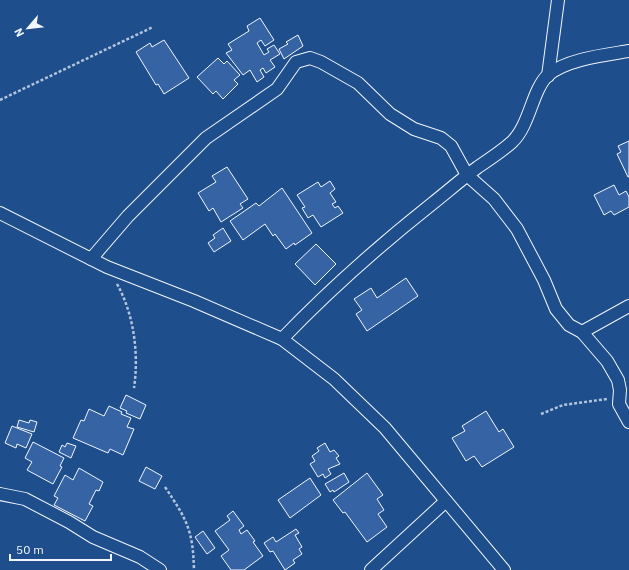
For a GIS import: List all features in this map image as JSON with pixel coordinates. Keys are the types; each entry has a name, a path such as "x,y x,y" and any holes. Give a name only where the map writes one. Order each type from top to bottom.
{"street":[{"path":"548,76 558,0"},
{"path":"282,339 303,317 362,263 467,175 514,140 531,110 540,87 548,76 560,68 584,59 629,51"},
{"path":"91,259 128,216 206,138 277,89 296,62 306,58 322,62 358,83 390,114 414,129 444,140 455,152 467,175 494,198 509,217 532,256 556,309 569,325 582,332 607,361 618,380 620,390 619,404 629,422"},
{"path":"0,213 108,268 194,301 282,339 334,379 385,428 504,570"},
{"path":"582,332 629,306"},
{"path":"0,494 25,499 69,522 93,537 140,556 160,570"},
{"path":"371,570 446,501"}],"path":[{"path":"0,100 153,27"},
{"path":"108,268 124,296 129,313 137,367 134,388"},
{"path":"541,414 563,404 607,399 620,390"},
{"path":"165,487 186,520 191,533 194,570"}],"building":[{"path":"260,18 274,40 265,46 261,40 257,43 264,55 269,52 267,49 274,45 280,54 270,60 275,67 266,73 263,68 260,70 264,77 257,82 250,70 243,75 226,53 232,50 228,44 249,31 247,26"},
{"path":"298,35 303,46 284,59 279,49 288,44 286,42"},
{"path":"164,40 189,78 164,94 158,84 156,85 136,52 150,43 152,47"},
{"path":"218,58 224,64 227,61 240,75 234,80 238,84 223,99 216,91 213,94 197,77"},
{"path":"629,141 628,177 617,154 621,152 618,146"},
{"path":"227,167 248,199 240,204 243,208 221,222 213,208 209,211 198,193 216,182 212,176"},
{"path":"330,181 335,189 330,193 336,202 332,204 335,208 338,206 343,213 321,227 313,215 308,218 302,208 305,207 297,195 318,182 321,187"},
{"path":"614,185 619,195 626,191 629,197 629,207 614,215 611,211 604,215 594,195"},
{"path":"282,188 312,233 295,245 294,243 286,249 275,234 273,236 265,224 243,240 230,221 256,203 259,206"},
{"path":"223,228 231,241 214,252 208,243 215,238 213,235"},
{"path":"316,244 336,264 315,285 295,264"},
{"path":"406,278 418,296 367,331 356,314 362,310 354,299 371,288 377,298"},
{"path":"126,395 146,405 140,419 126,413 127,411 120,408"},
{"path":"109,406 122,412 121,414 131,418 127,427 134,429 123,455 110,449 108,453 73,438 81,420 84,421 89,409 104,416"},
{"path":"486,411 499,432 503,429 514,447 482,467 474,456 466,461 452,438 465,431 462,426"},
{"path":"19,420 29,423 30,420 37,422 34,432 17,427"},
{"path":"12,426 32,434 26,448 17,444 16,448 5,443"},
{"path":"33,442 64,458 60,466 62,467 53,484 27,470 32,462 25,458"},
{"path":"67,443 76,446 71,458 59,452 62,445 65,447"},
{"path":"325,443 330,452 334,450 339,456 336,458 340,464 328,469 331,474 325,478 323,474 318,477 310,464 315,461 312,456 319,451 317,448"},
{"path":"146,467 162,476 155,489 139,481"},
{"path":"79,468 103,482 99,491 96,490 89,504 93,506 85,521 54,505 58,498 54,496 65,475 73,480"},
{"path":"344,473 349,482 334,492 333,490 330,492 325,484"},
{"path":"367,473 383,495 377,499 384,510 378,514 387,527 367,542 345,512 343,513 333,500"},
{"path":"310,478 321,495 290,518 278,500"},
{"path":"233,511 244,526 239,530 241,534 247,530 263,556 244,570 231,570 221,556 229,550 215,531 230,520 227,516"},
{"path":"296,529 299,533 295,535 302,547 299,549 302,554 293,560 295,563 285,570 273,551 270,552 264,543 273,537 276,542"},
{"path":"203,531 215,548 207,554 195,537"}]}
